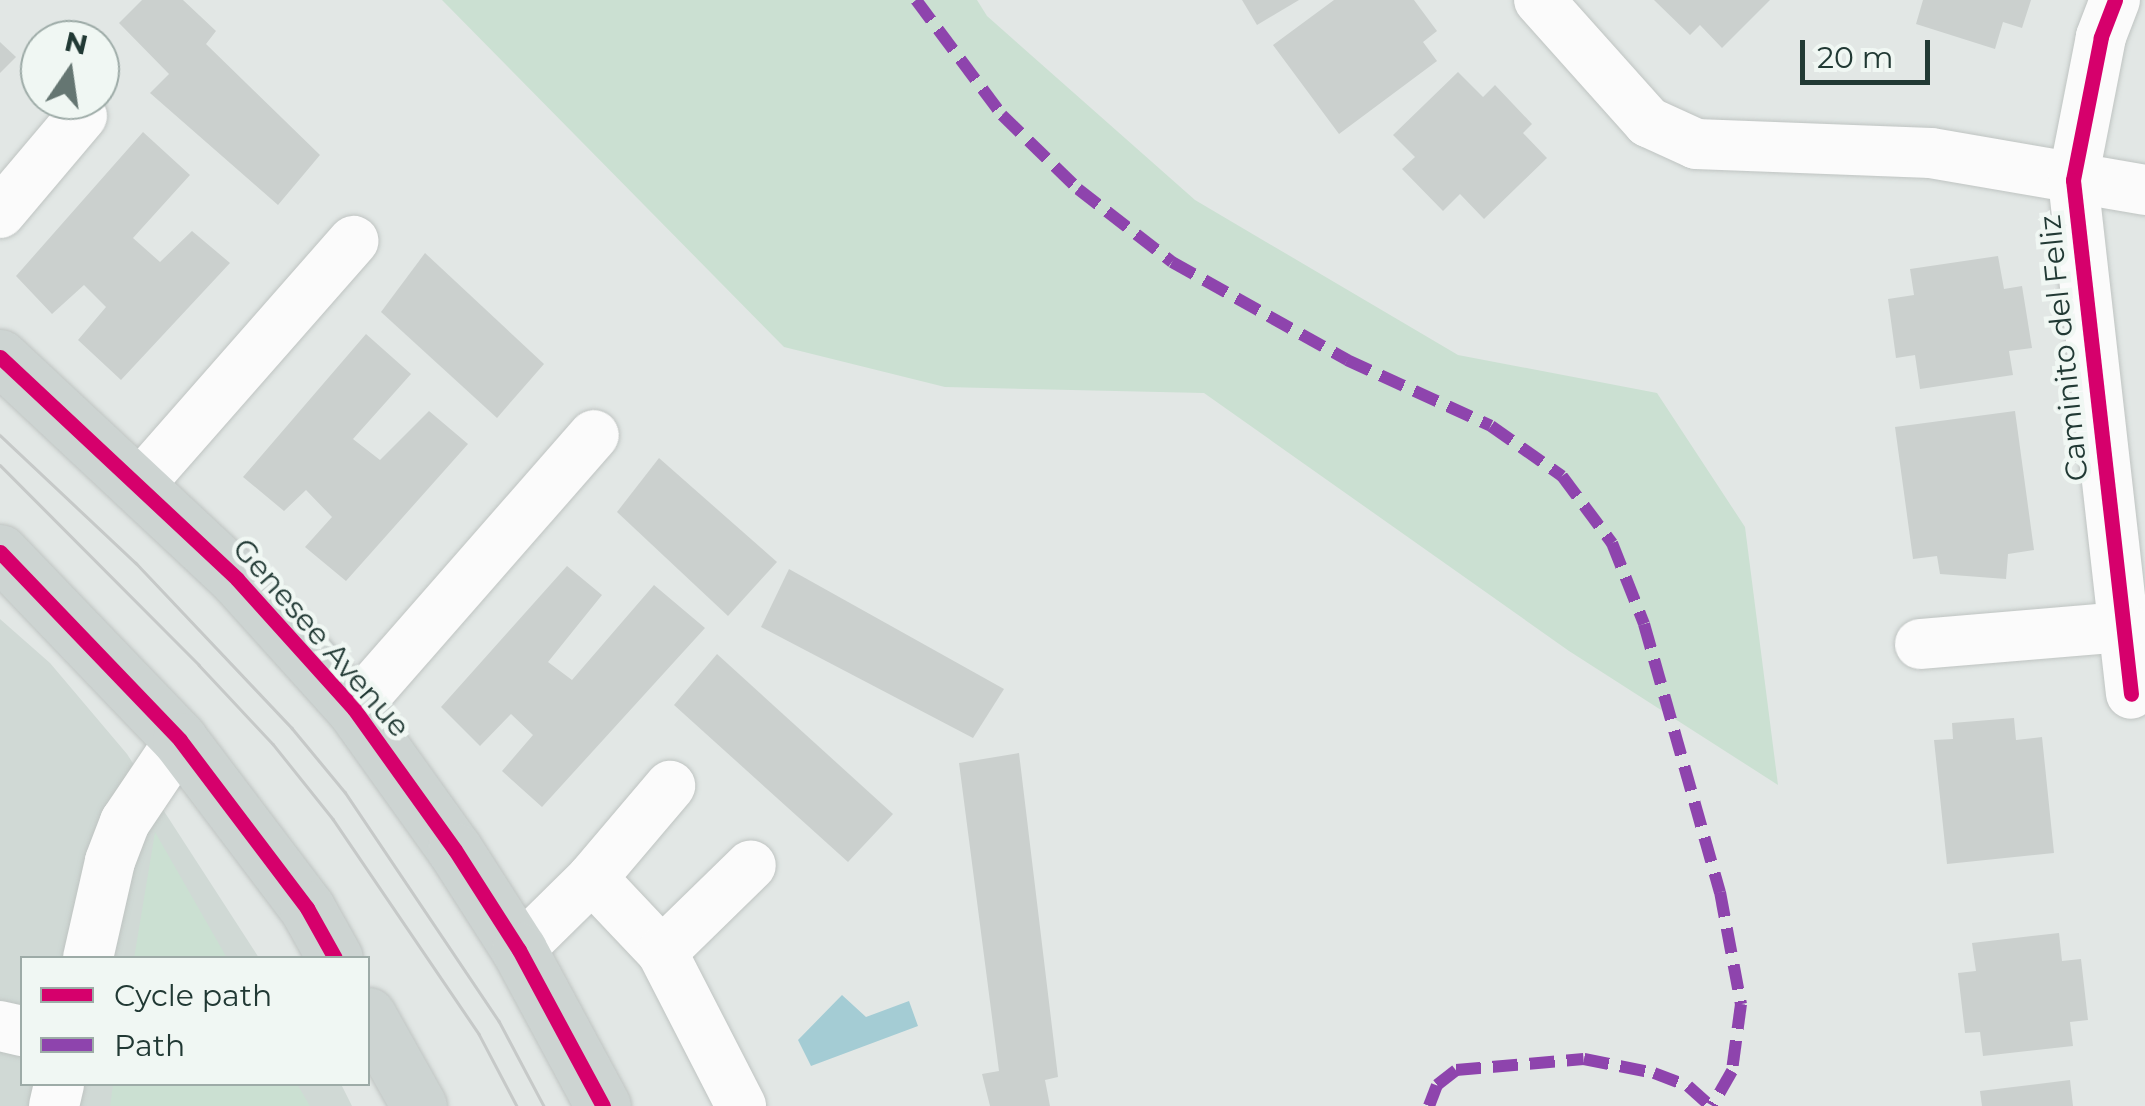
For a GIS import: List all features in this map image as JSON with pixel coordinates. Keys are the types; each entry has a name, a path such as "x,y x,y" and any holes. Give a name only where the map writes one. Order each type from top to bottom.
{"main road":[{"name":"Genesee Avenue","path":"0,357 238,579 354,710 455,850 519,950 603,1106"},
{"path":"0,552 180,740 307,908 335,956"},
{"path":"370,1020 418,1106"}],"street":[{"path":"1539,0 1648,122 1696,144 1931,153 2145,190"},
{"name":"Caminito del Feliz","path":"2115,0 2101,37 2073,180 2132,694"},
{"path":"0,212 79,120"},
{"path":"139,486 353,241"},
{"path":"354,710 594,435"},
{"path":"1920,644 2124,627"},
{"path":"88,956 110,861 125,822 180,740"},
{"path":"519,950 592,878 670,786"},
{"path":"662,952 751,865"},
{"path":"592,878 662,952 741,1106"}],"shaded area":[{"path":"0,619 50,663 127,754 258,956 20,956 20,1086 342,1086 352,1106 0,1106"}],"green space":[{"path":"442,0 977,0 987,16 1195,200 1458,355 1657,393 1745,527 1778,785 1569,651 1204,393 945,387 784,347"},
{"path":"155,832 226,956 134,956"},
{"path":"113,1086 298,1086 310,1106 110,1106"}],"water":[{"path":"842,995 866,1017 909,1001 918,1026 811,1066 798,1040"}],"building":[{"path":"142,0 183,0 216,31 206,44 320,155 278,205 150,93 169,74 120,22"},
{"path":"1242,0 1299,0 1257,25"},
{"path":"1334,0 1414,0 1437,31 1423,42 1437,61 1339,134 1273,45"},
{"path":"1654,0 1770,0 1722,48 1700,25 1690,35"},
{"path":"1923,0 2031,0 2022,28 2003,22 1995,49 1916,24"},
{"path":"0,42 16,57 0,73"},
{"path":"1458,72 1483,97 1495,85 1532,124 1523,133 1547,158 1484,219 1460,194 1443,211 1402,169 1415,157 1393,135"},
{"path":"143,132 190,175 133,238 160,262 192,231 230,263 121,380 78,340 106,307 84,285 52,314 16,276"},
{"path":"425,253 544,364 497,418 381,312"},
{"path":"1998,256 2004,289 2022,286 2032,348 2009,351 2013,375 1920,389 1915,355 1896,358 1888,299 1914,295 1910,269"},
{"path":"366,334 411,374 353,439 380,460 429,411 468,444 346,581 305,547 332,517 306,490 284,511 243,477"},
{"path":"2015,411 2034,550 2008,554 2006,579 1940,574 1937,556 1913,559 1895,427"},
{"path":"659,458 777,562 728,616 617,512"},
{"path":"567,566 602,595 548,662 572,680 654,585 705,628 542,807 502,771 533,735 511,714 480,746 441,707"},
{"path":"789,569 1004,689 973,738 761,627"},
{"path":"717,654 893,814 848,862 674,705"},
{"path":"2014,718 2016,740 2042,737 2054,853 1947,864 1934,740 1953,739 1952,723"},
{"path":"1019,753 1058,1077 1045,1080 1050,1106 990,1106 982,1074 999,1071 959,763"},
{"path":"2059,933 2062,961 2081,959 2088,1020 2070,1022 2073,1046 1983,1056 1980,1032 1965,1033 1958,973 1976,971 1972,943"},
{"path":"2070,1080 2073,1106 1982,1106 1980,1091"}],"tram line":[{"path":"0,435 136,563 292,728 345,792 499,1021 544,1106"},
{"path":"0,465 273,744 333,819 479,1034 517,1106"}],"marked path":[{"path":"916,0 1002,115 1078,189 1172,262 1347,360 1491,426 1562,476 1612,543 1644,624 1720,892 1741,1004 1732,1071 1712,1106"},
{"path":"1429,1106 1437,1085 1456,1070 1584,1059 1654,1073 1688,1086 1710,1106"}],"cycle path":[{"path":"2115,0 2101,37 2073,180 2131,694"},
{"path":"0,357 237,579 354,709 455,850 519,950 603,1106"},
{"path":"0,552 180,740 307,908 334,956"}]}
